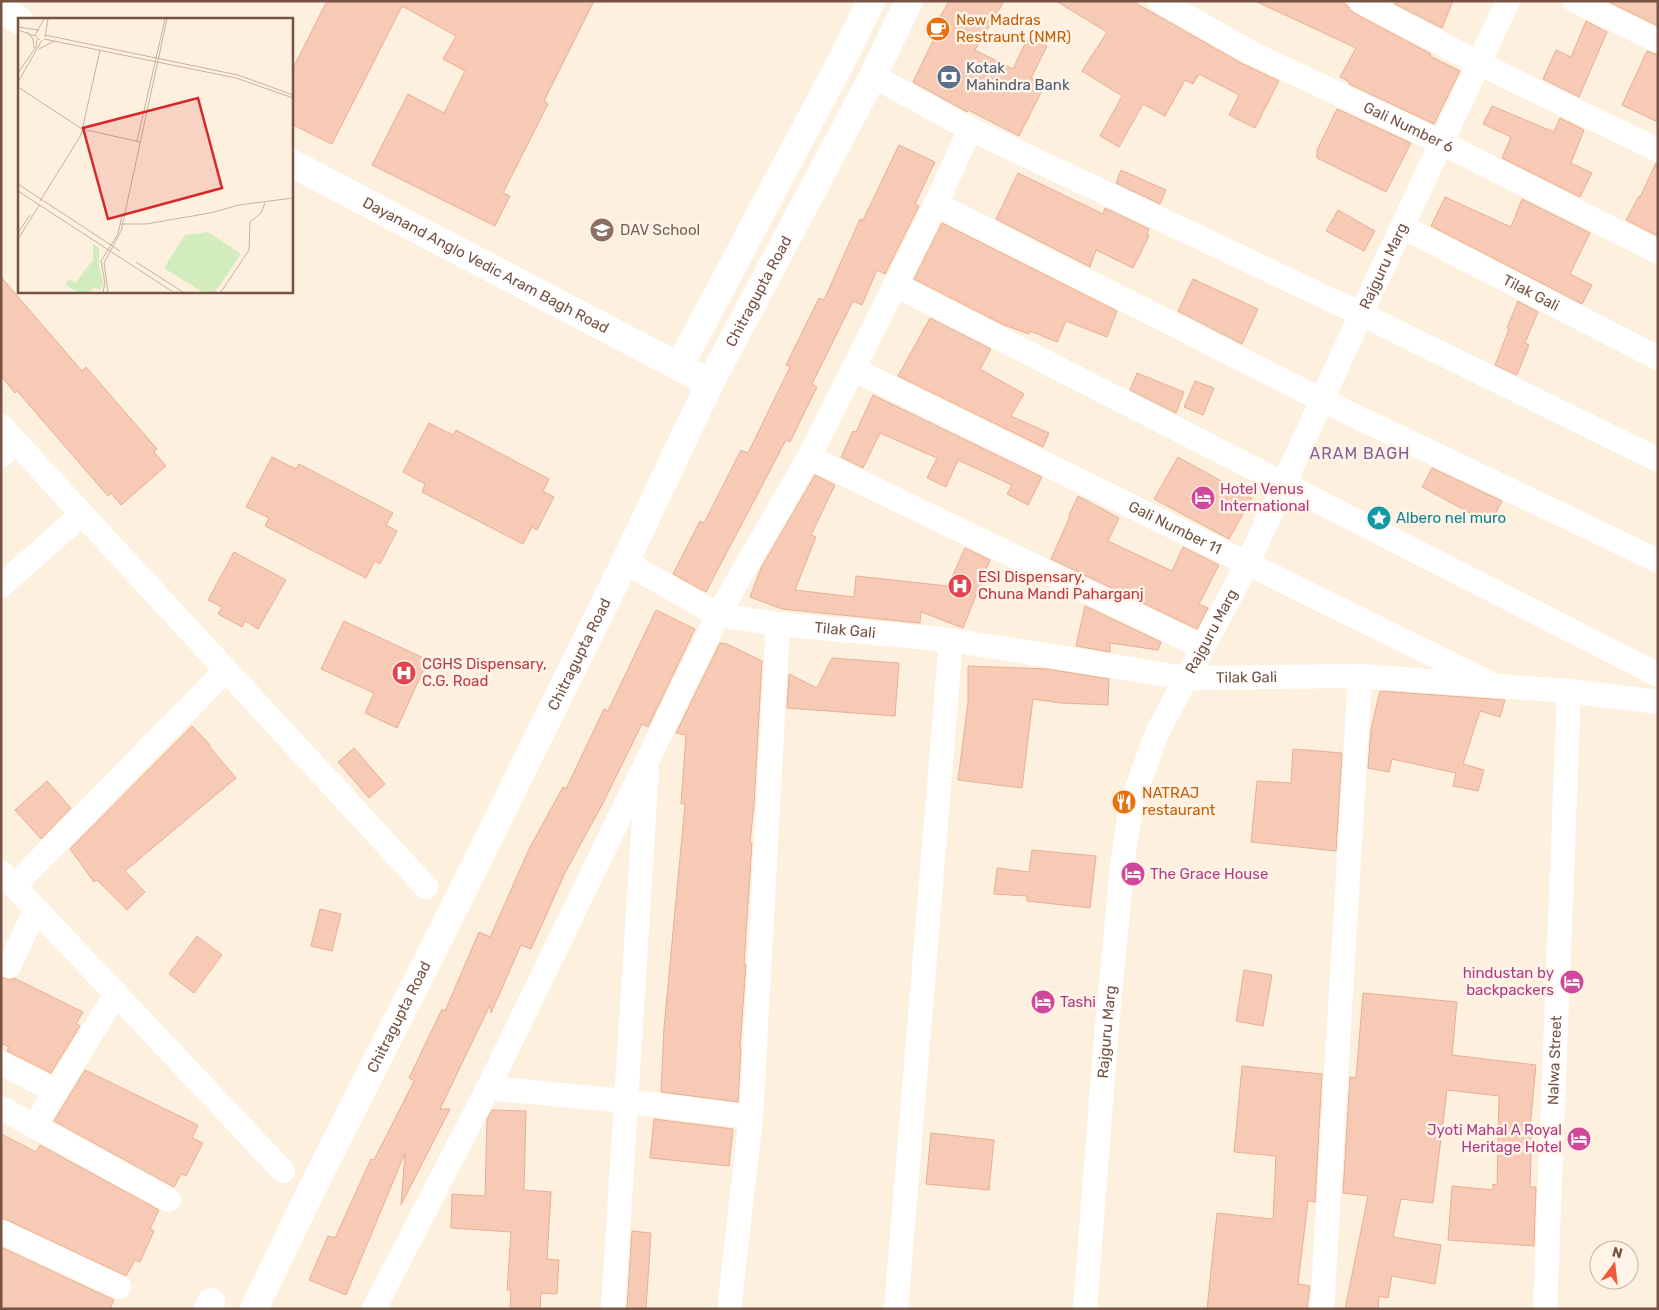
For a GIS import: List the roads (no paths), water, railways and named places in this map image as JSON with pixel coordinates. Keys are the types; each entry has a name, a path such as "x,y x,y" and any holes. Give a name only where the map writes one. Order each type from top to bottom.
{"street":[{"path":"679,367 842,60 871,1"},
{"name":"Chitragupta Road","path":"254,1309 625,562 710,383 873,76 909,1"},
{"name":"Gali Number 6","path":"1160,1 1248,51 1442,143 1658,252"},
{"path":"1360,1 1478,63 1658,150"},
{"name":"Rajguru Marg","path":"1085,1309 1109,1009 1122,867 1131,805 1157,734 1248,563 1508,1"},
{"path":"1575,1 1658,41"},
{"path":"1,10 18,19"},
{"path":"873,76 970,129 1362,314 1658,460"},
{"path":"374,1309 488,1088 718,615 809,457 936,204 970,129"},
{"name":"Dayanand Anglo Vedic Aram Bagh Road","path":"292,164 710,383"},
{"path":"936,204 1322,400 1658,561"},
{"name":"Tilak Gali","path":"1403,227 1658,358"},
{"path":"895,285 1658,674"},
{"name":"Gali Number 11","path":"853,369 1497,686"},
{"path":"6,442 82,514 426,887"},
{"path":"809,457 1202,647"},
{"path":"1,586 82,514"},
{"path":"625,562 718,615"},
{"name":"Tilak Gali","path":"718,615 778,624 951,640 1186,678 1360,676 1569,691 1658,702"},
{"path":"729,1309 751,1117 778,624"},
{"path":"896,1309 951,640"},
{"path":"226,670 8,879 283,1171"},
{"path":"1322,1309 1360,676"},
{"name":"Nalwa Street","path":"1545,1309 1569,691"},
{"path":"613,1309 648,758"},
{"path":"9,966 36,909"},
{"path":"35,1125 116,994"},
{"path":"1,1063 55,1092"},
{"path":"488,1088 625,1101 751,1117"},
{"path":"1,1108 169,1200"},
{"path":"1,1232 118,1287"}],"place":[{"name":"New Madras Restraunt (NMR)","path":"938,29"},
{"name":"Kotak Mahindra Bank","path":"949,77"},
{"name":"DAV School","path":"602,230"},
{"name":"Hotel Venus International","path":"1203,498"},
{"name":"Albero nel muro","path":"1379,518"},
{"name":"ESI Dispensary, Chuna Mandi Paharganj","path":"960,586"},
{"name":"CGHS Dispensary, C.G. Road","path":"404,673"},
{"name":"NATRAJ restaurant","path":"1124,802"},
{"name":"The Grace House","path":"1133,874"},
{"name":"hindustan by backpackers","path":"1572,982"},
{"name":"Tashi","path":"1043,1002"},
{"name":"Jyoti Mahal A Royal Heritage Hotel","path":"1579,1139"}],"district":[{"name":"ARAM BAGH","path":"1360,453"}]}
